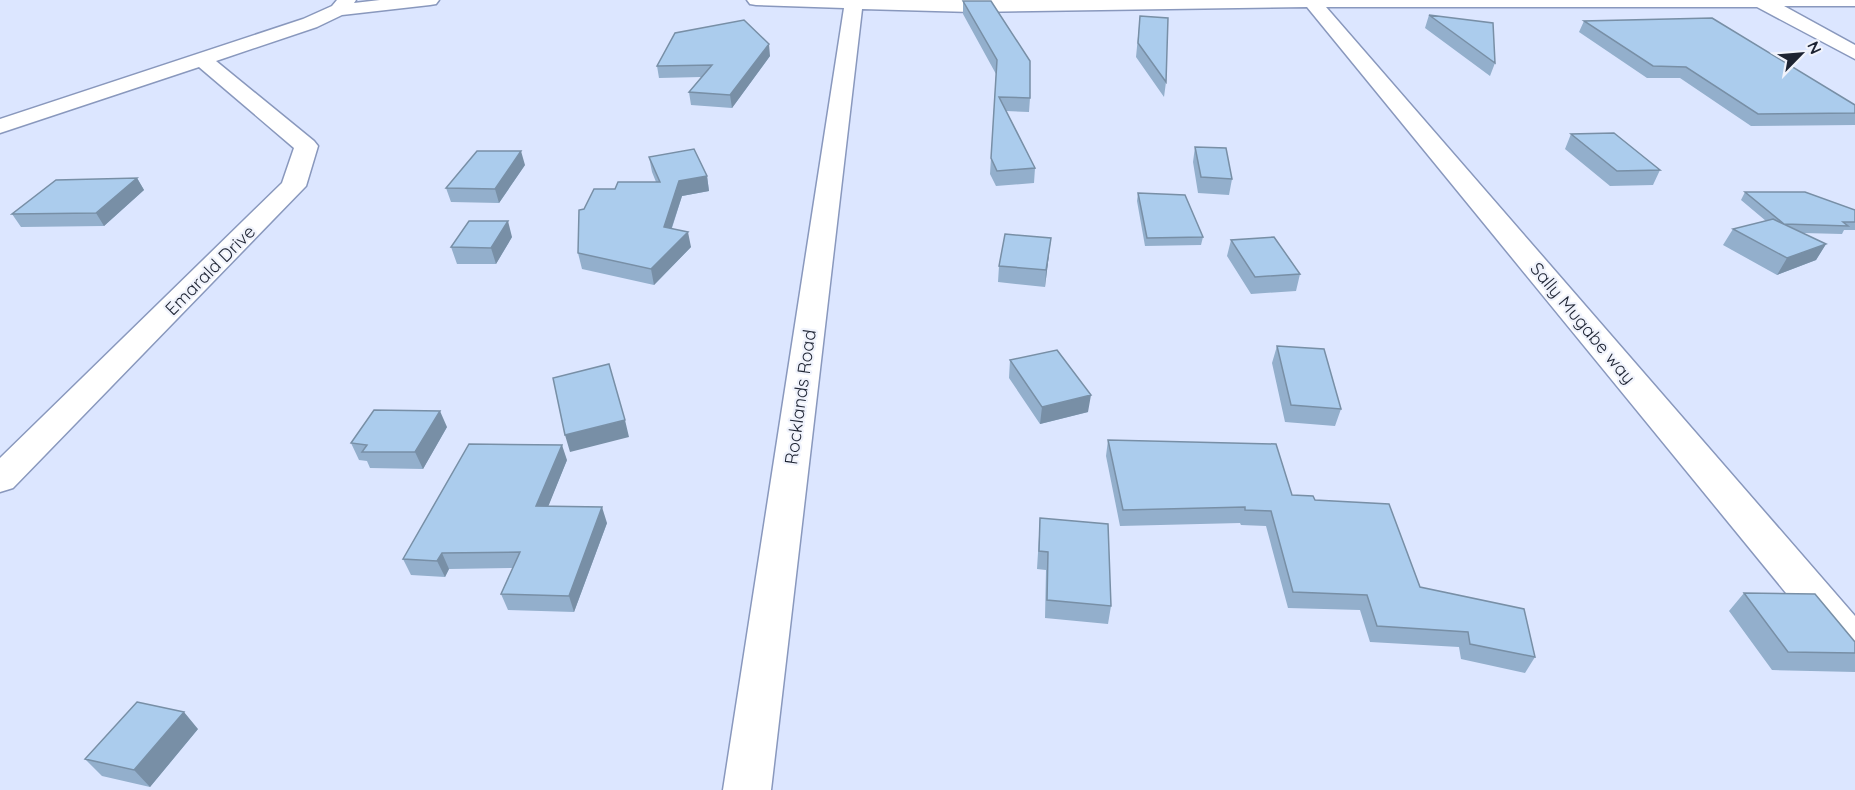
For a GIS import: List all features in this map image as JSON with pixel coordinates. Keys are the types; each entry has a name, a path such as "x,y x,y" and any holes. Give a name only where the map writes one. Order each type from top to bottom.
{"street":[{"path":"0,126 310,23 343,5 430,0"},
{"path":"756,0 854,4 1855,1"},
{"name":"Sally Mugabe way","path":"1311,1 1855,646"},
{"path":"1760,1 1855,53"},
{"name":"Rocklands Road","path":"747,790 854,4"},
{"name":"Emarald Drive","path":"0,479 294,186 306,146 202,59"}],"building":[{"path":"963,1 991,1 1030,61 1030,98 999,97 1035,168 997,171 991,158 997,60"},
{"path":"1429,15 1493,23 1495,63"},
{"path":"1140,16 1168,18 1166,82 1138,43"},
{"path":"1712,18 1855,105 1855,113 1758,114 1686,67 1653,66 1584,21"},
{"path":"744,20 769,44 730,95 689,92 712,65 657,66 675,33"},
{"path":"1614,133 1660,170 1617,171 1571,134"},
{"path":"1195,147 1226,148 1232,179 1201,177"},
{"path":"694,149 707,176 679,181 664,227 688,232 651,269 578,253 579,210 584,209 594,189 615,189 618,182 660,182 649,157"},
{"path":"477,151 521,151 495,189 446,188"},
{"path":"137,178 96,213 12,214 56,180"},
{"path":"1745,192 1805,192 1855,210 1855,222 1843,222 1848,226 1784,224"},
{"path":"1138,193 1185,195 1203,237 1147,238"},
{"path":"1773,219 1826,244 1787,258 1733,229"},
{"path":"469,221 508,221 491,248 451,247"},
{"path":"1005,234 1051,238 1046,270 999,266"},
{"path":"1274,237 1300,274 1255,277 1231,240"},
{"path":"1277,346 1324,349 1341,409 1291,405"},
{"path":"1057,350 1091,395 1042,407 1010,360"},
{"path":"609,364 625,420 565,435 553,378"},
{"path":"374,410 440,411 415,452 362,452 367,445 351,443"},
{"path":"1108,440 1276,444 1292,495 1313,496 1315,500 1389,504 1420,587 1524,609 1535,657 1470,644 1468,632 1377,626 1367,595 1293,592 1271,511 1245,510 1245,507 1123,510"},
{"path":"469,444 562,445 536,506 602,507 569,596 501,594 520,552 442,553 437,561 403,559"},
{"path":"1040,518 1108,524 1111,606 1047,600 1048,552 1039,551"},
{"path":"1744,593 1815,594 1855,642 1855,653 1788,652"},
{"path":"137,702 184,712 134,770 85,759"}]}
